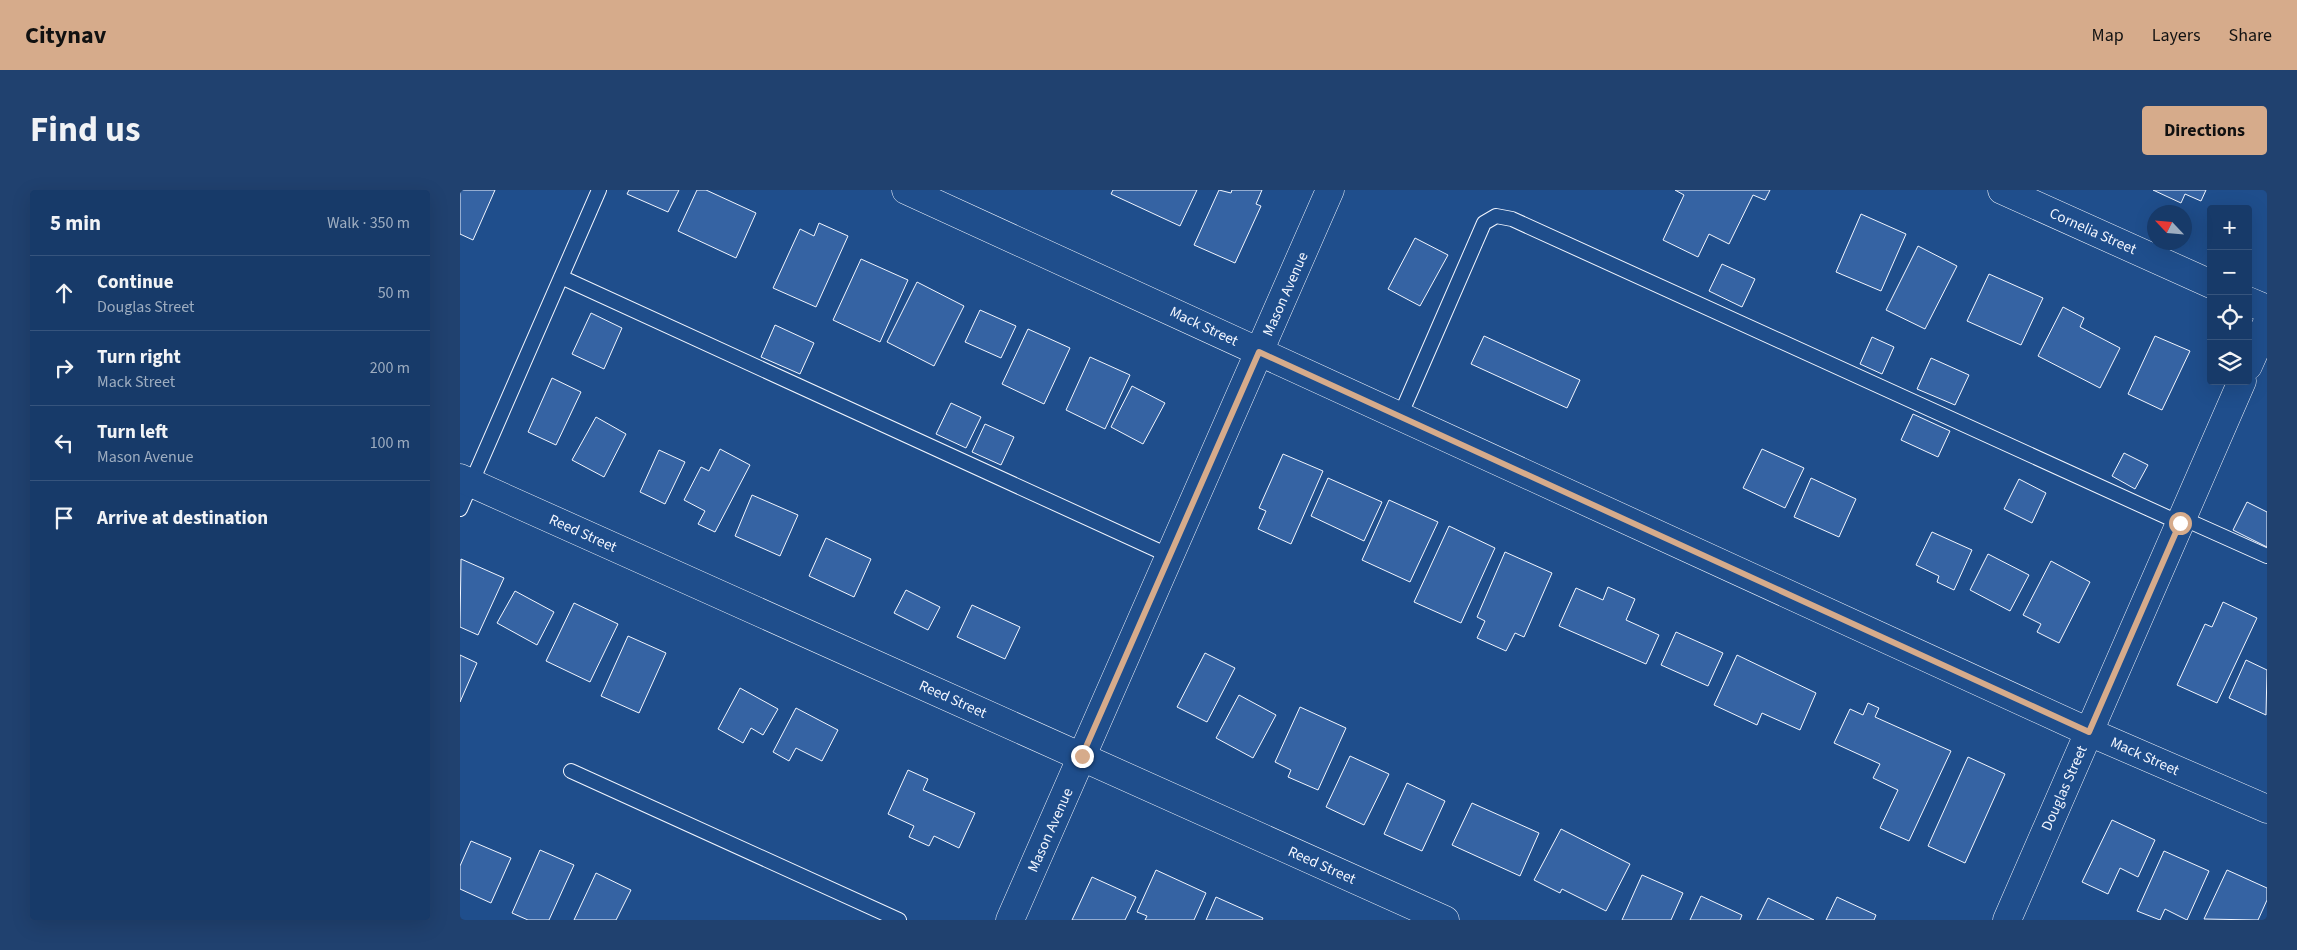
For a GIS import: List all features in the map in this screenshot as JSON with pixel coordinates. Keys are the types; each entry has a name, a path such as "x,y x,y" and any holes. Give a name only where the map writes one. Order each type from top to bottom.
{"street":[{"name":"Mack Street","path":"906,190 2089,732 2267,809"},
{"name":"Mason Avenue","path":"1010,920 1330,190"},
{"name":"Cornelia Street","path":"2002,190 2207,282"},
{"path":"2252,303 2267,309"},
{"path":"2252,357 2267,323"},
{"name":"Douglas Street","path":"2007,920 2240,385"},
{"name":"Reed Street","path":"466,480 1445,920"}],"lane":[{"path":"460,509 466,480 599,190"},
{"path":"1400,416 1484,223 1496,216 1512,219 2181,520 2267,556"},
{"path":"560,277 1170,556"},
{"path":"571,772 899,920"}],"building":[{"path":"460,190 495,190 473,240 460,234"},
{"path":"629,190 679,190 668,212 627,194"},
{"path":"697,190 706,190 756,213 736,258 678,231"},
{"path":"1113,190 1197,190 1180,226 1111,194"},
{"path":"1219,190 1231,193 1232,190 1262,190 1256,204 1261,206 1235,263 1194,245"},
{"path":"1675,190 1770,190 1765,200 1753,195 1729,244 1709,234 1698,257 1663,240 1684,195"},
{"path":"2153,190 2206,190 2201,201 2185,194 2181,203"},
{"path":"1861,214 1906,234 1881,291 1836,272"},
{"path":"819,223 848,236 816,307 773,288 800,229 814,236"},
{"path":"1415,238 1448,255 1420,306 1388,289"},
{"path":"1918,246 1957,266 1925,329 1886,310"},
{"path":"861,259 908,280 880,342 833,320"},
{"path":"1722,264 1755,279 1742,307 1709,291"},
{"path":"1989,274 2043,298 2021,345 1967,321"},
{"path":"917,282 964,306 934,366 887,342"},
{"path":"2063,307 2084,318 2080,327 2120,348 2100,388 2038,356"},
{"path":"980,310 1016,326 1001,358 965,342"},
{"path":"591,313 622,328 604,369 572,354"},
{"path":"775,325 814,343 800,374 761,357"},
{"path":"1028,329 1070,348 1044,404 1002,384"},
{"path":"1484,336 1580,380 1567,408 1471,364"},
{"path":"2155,336 2190,351 2162,410 2128,394"},
{"path":"1872,337 1894,347 1882,374 1860,364"},
{"path":"1090,357 1130,375 1105,429 1066,410"},
{"path":"1931,358 1969,375 1955,405 1917,389"},
{"path":"552,378 581,392 556,445 528,432"},
{"path":"1132,386 1165,403 1143,444 1111,427"},
{"path":"951,403 981,417 966,448 936,434"},
{"path":"1913,414 1950,431 1938,457 1901,440"},
{"path":"596,417 626,434 604,477 572,460"},
{"path":"985,424 1014,437 1001,465 972,452"},
{"path":"720,449 750,465 715,532 698,524 705,511 684,500 701,467 709,471"},
{"path":"1762,449 1804,468 1785,508 1743,488"},
{"path":"659,450 685,462 665,504 640,492"},
{"path":"2124,453 2148,465 2135,489 2112,476"},
{"path":"1283,454 1323,471 1291,544 1258,529 1266,511 1259,508"},
{"path":"1328,478 1382,502 1364,541 1311,516"},
{"path":"1811,478 1856,499 1839,537 1794,517"},
{"path":"2019,479 2046,493 2032,523 2004,509"},
{"path":"752,495 798,515 780,556 735,536"},
{"path":"1389,500 1438,522 1410,582 1362,560"},
{"path":"2247,502 2267,512 2267,547 2233,530"},
{"path":"1449,526 1495,548 1461,623 1414,602"},
{"path":"1932,532 1972,550 1954,590 1937,582 1939,576 1916,565"},
{"path":"826,538 871,559 854,597 809,576"},
{"path":"1505,552 1552,573 1524,637 1515,633 1506,651 1477,638 1485,621 1477,617"},
{"path":"1988,554 2029,575 2010,611 1970,590"},
{"path":"461,559 504,578 478,635 460,627"},
{"path":"2051,561 2090,582 2059,643 2037,632 2041,624 2023,615"},
{"path":"1608,587 1635,599 1626,620 1659,635 1646,664 1559,626 1576,588 1603,600"},
{"path":"906,590 940,607 928,630 894,613"},
{"path":"515,591 554,612 537,645 497,623"},
{"path":"2223,602 2257,618 2217,703 2177,685 2205,624 2212,627"},
{"path":"574,603 618,624 590,682 546,661"},
{"path":"972,605 1020,627 1005,659 957,637"},
{"path":"1676,632 1723,653 1708,686 1661,665"},
{"path":"628,636 666,653 639,713 601,696"},
{"path":"1205,653 1235,668 1207,722 1177,707"},
{"path":"460,655 477,663 460,702"},
{"path":"1737,655 1816,693 1800,730 1762,713 1757,725 1714,705"},
{"path":"2246,660 2267,670 2266,715 2229,698"},
{"path":"740,688 778,709 763,735 751,728 743,743 718,729"},
{"path":"1239,695 1276,715 1253,758 1216,738"},
{"path":"1868,703 1879,708 1875,717 1951,751 1909,841 1880,828 1898,790 1873,778 1880,764 1834,743 1850,709 1863,715"},
{"path":"1300,707 1346,728 1318,790 1288,777 1291,770 1275,762"},
{"path":"796,708 838,730 822,761 796,748 789,761 773,752"},
{"path":"1350,756 1389,774 1364,825 1326,807"},
{"path":"1968,757 2005,774 1965,863 1928,846"},
{"path":"908,770 928,779 923,790 975,813 959,848 934,836 929,846 909,837 914,826 888,814"},
{"path":"1407,783 1445,801 1422,851 1384,834"},
{"path":"1472,803 1539,833 1520,876 1452,845"},
{"path":"2112,820 2155,840 2138,877 2120,868 2108,894 2082,882"},
{"path":"1561,829 1630,864 1606,911 1562,889 1560,893 1534,880"},
{"path":"471,841 511,858 491,903 460,889 460,866"},
{"path":"540,850 574,865 549,920 528,920 512,913"},
{"path":"2164,851 2209,871 2187,920 2165,909 2160,920 2137,911"},
{"path":"1156,870 1206,893 1194,920 1145,920 1147,916 1137,912"},
{"path":"2227,870 2267,888 2267,900 2258,920 2204,919"},
{"path":"596,873 631,890 616,920 574,920"},
{"path":"1642,875 1683,893 1671,920 1622,920"},
{"path":"1092,877 1136,897 1125,920 1072,920"},
{"path":"1701,896 1742,915 1740,920 1690,920"},
{"path":"1216,897 1263,918 1262,920 1206,920"},
{"path":"1837,897 1876,915 1874,920 1826,920"},
{"path":"1768,898 1814,920 1757,920"}],"route":[{"path":"1082,756 1259,352 2089,732 2180,523"}]}
